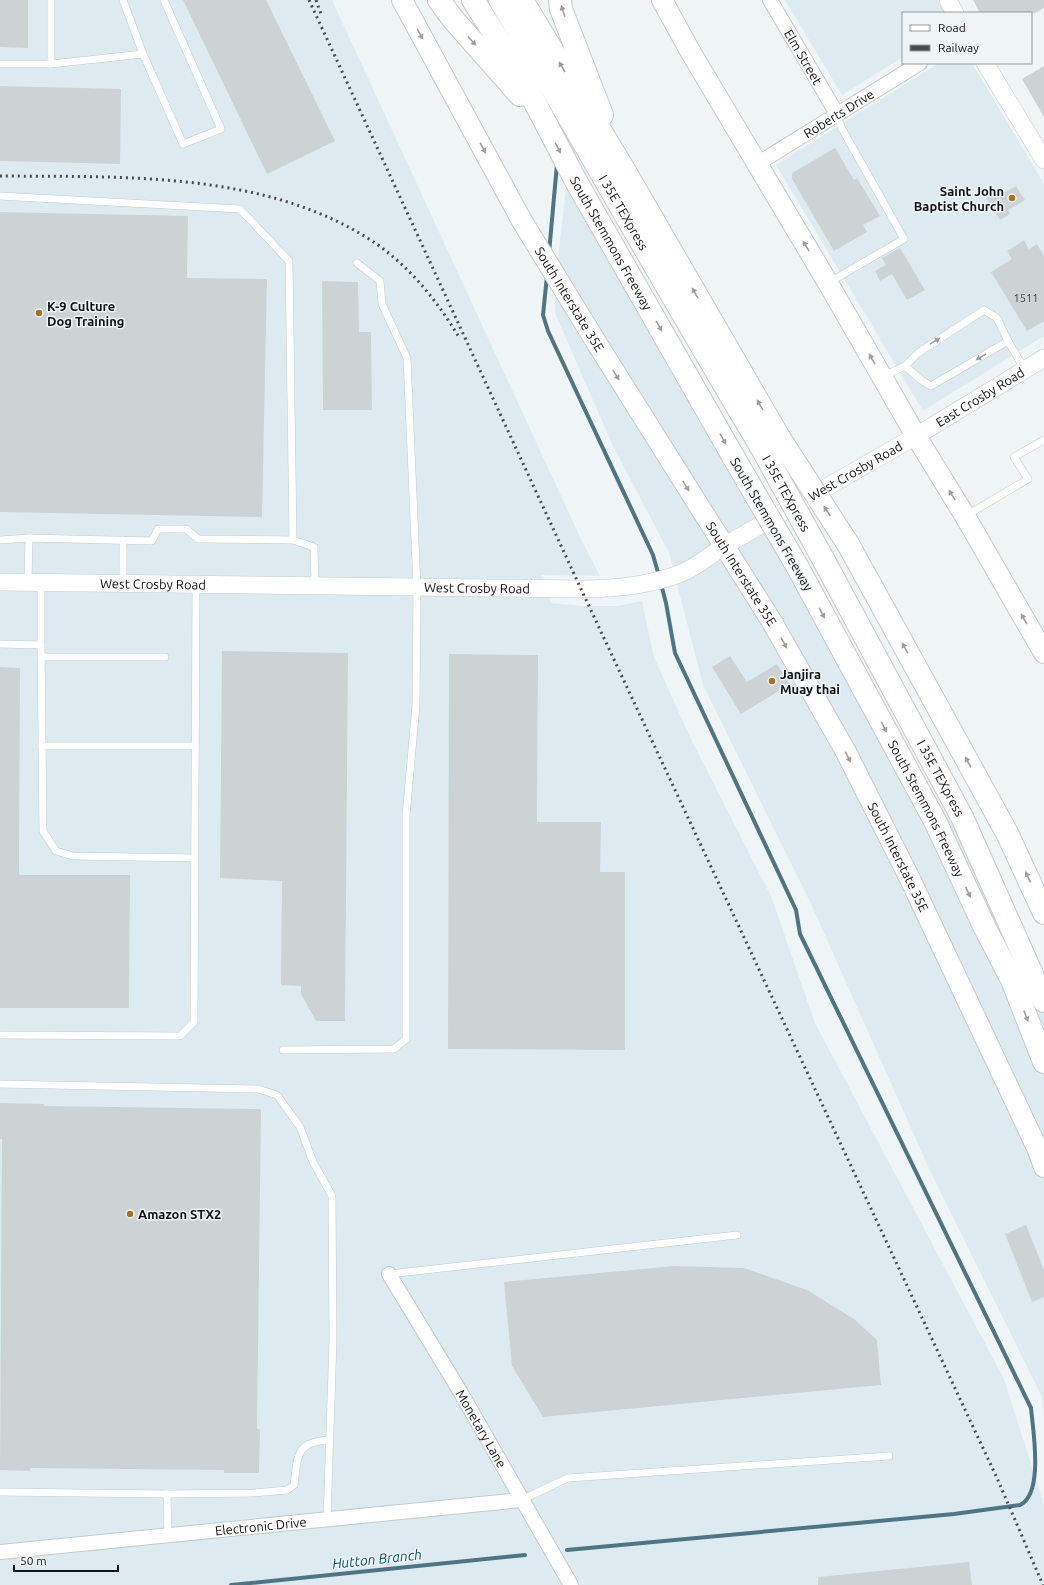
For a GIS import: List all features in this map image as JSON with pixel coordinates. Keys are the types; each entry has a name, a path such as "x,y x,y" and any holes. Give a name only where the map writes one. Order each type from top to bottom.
{"highway":[{"path":"439,0 452,18 545,122"},
{"name":"South Stemmons Freeway","path":"473,0 521,76 577,183 796,566 935,821 985,928 1012,980 1044,1062"},
{"name":"I 35E TEXpress","path":"500,0 579,133 688,325 770,442 822,557 962,817 1044,1002"},
{"path":"560,0 561,8 623,168"},
{"path":"526,6 623,168 770,442 848,544 1007,833 1044,913"}],"main road":[{"name":"South Interstate 35E","path":"402,0 522,221 596,342 772,622 846,752 910,879 1044,1167"},
{"path":"662,0 690,51 828,283 916,436 1042,644"}],"street":[{"name":"Elm Street","path":"770,0 837,114"},
{"path":"948,0 954,12"},
{"name":"Roberts Drive","path":"757,164 918,64"},
{"path":"986,64 1044,160"},
{"name":"East Crosby Road","path":"916,436 1044,358"},
{"name":"West Crosby Road","path":"0,582 581,589 639,586 680,574 724,546 916,436"},
{"name":"Monetary Lane","path":"389,1274 461,1393 571,1585"},
{"name":"Electronic Drive","path":"0,1552 521,1500"}],"lane":[{"path":"51,0 51,64"},
{"path":"123,0 143,54 183,144 221,128 164,0"},
{"path":"0,64 51,64 143,54"},
{"path":"828,283 904,239 841,127 837,114"},
{"path":"0,196 240,209 289,261 293,540"},
{"path":"283,1050 394,1049 406,1038 406,816 416,705 417,587 407,358 382,304 380,282 357,263"},
{"path":"882,377 906,366 918,352 984,310 997,318 1008,341 1025,370"},
{"path":"906,366 921,380 931,386 1008,341"},
{"path":"965,516 1028,479 1014,457 1044,440"},
{"path":"0,540 29,538 152,541 158,529 186,529 198,539 293,540 314,547 315,586"},
{"path":"29,538 41,645 43,831 56,851 73,856 195,858"},
{"path":"122,583 123,540"},
{"path":"0,1035 180,1036 194,1022 196,585"},
{"path":"0,644 41,645"},
{"path":"41,657 165,657"},
{"path":"42,746 195,746"},
{"path":"0,1084 258,1089 277,1095 300,1128 313,1162 332,1196 332,1340 327,1520"},
{"path":"389,1274 737,1235"},
{"path":"0,1492 167,1494 253,1493 287,1490 294,1485 298,1456 303,1447 315,1441 329,1440"},
{"path":"521,1500 568,1478 889,1456"},
{"path":"167,1494 168,1536"}],"shaded area":[{"path":"0,0 332,0 580,537 600,576 541,575 551,603 582,606 617,606 642,601 654,657 691,739 771,896 815,1023 1004,1379 1044,1504 1044,1585 0,1585"},
{"path":"785,0 940,0 947,12 902,12 902,58 842,95"},
{"path":"937,64 973,64 1044,184 1044,336 923,411 776,165"},
{"path":"569,162 999,906 1044,994 1044,1413 1041,1395 931,1173 811,904 703,685 669,553 612,444 555,313 556,277"}],"building":[{"path":"0,0 28,0 28,48 0,47"},
{"path":"183,0 266,0 335,141 267,174"},
{"path":"973,0 1044,0 1044,8 1035,13 979,12"},
{"path":"1044,66 1044,117 1022,79"},
{"path":"0,86 121,89 120,164 0,161"},
{"path":"835,148 854,180 857,178 880,216 863,225 867,232 834,251 792,179 792,173"},
{"path":"1016,186 1025,200 1008,210 1010,214 1000,220 986,197 997,191 999,195"},
{"path":"0,212 188,216 187,278 267,279 262,517 0,512"},
{"path":"1024,240 1029,249 1037,244 1044,256 1044,321 1027,331 991,272 1012,259 1007,251"},
{"path":"900,248 925,290 907,300 892,274 880,281 875,271 886,265 882,258"},
{"path":"322,281 358,282 359,332 371,332 372,410 323,410"},
{"path":"222,651 348,653 345,1021 316,1021 301,994 301,986 281,985 282,881 220,878"},
{"path":"449,654 538,655 537,822 601,822 600,872 625,872 625,1050 448,1049"},
{"path":"730,656 747,682 777,664 790,684 741,714 712,667"},
{"path":"0,667 20,668 19,875 130,875 129,1008 0,1008"},
{"name":"Amazon STX2","path":"0,1103 44,1104 44,1106 261,1109 257,1429 260,1429 259,1473 224,1473 224,1470 30,1468 30,1471 0,1470 2,1139 0,1139"},
{"path":"1026,1225 1044,1270 1044,1297 1032,1302 1005,1234"},
{"path":"674,1266 744,1268 807,1290 854,1319 877,1340 881,1385 543,1417 512,1366 504,1282"},
{"path":"969,1562 972,1585 818,1585 818,1577"}],"waterway":[{"path":"549,253 557,164"},
{"path":"547,276 543,315 548,331 653,555 659,576"},
{"path":"567,1550 954,1514 1020,1505 1027,1499 1032,1488 1035,1475 1035,1445 1031,1408 800,934 796,910 675,653 661,584"},
{"name":"Hutton Branch","path":"231,1585 525,1555"}],"railway":[{"path":"309,0 581,589 997,1478 1043,1585"},
{"path":"316,0 321,14"},
{"path":"0,176 142,178 190,182 237,189 283,201 327,217 369,239 396,259 420,283 441,310 460,339"}],"place":[{"name":"Saint John Baptist Church","path":"1012,198"},
{"name":"K-9 Culture Dog Training","path":"39,313"},
{"name":"Janjira Muay thai","path":"772,681"},
{"name":"Amazon STX2","path":"130,1214"}]}
